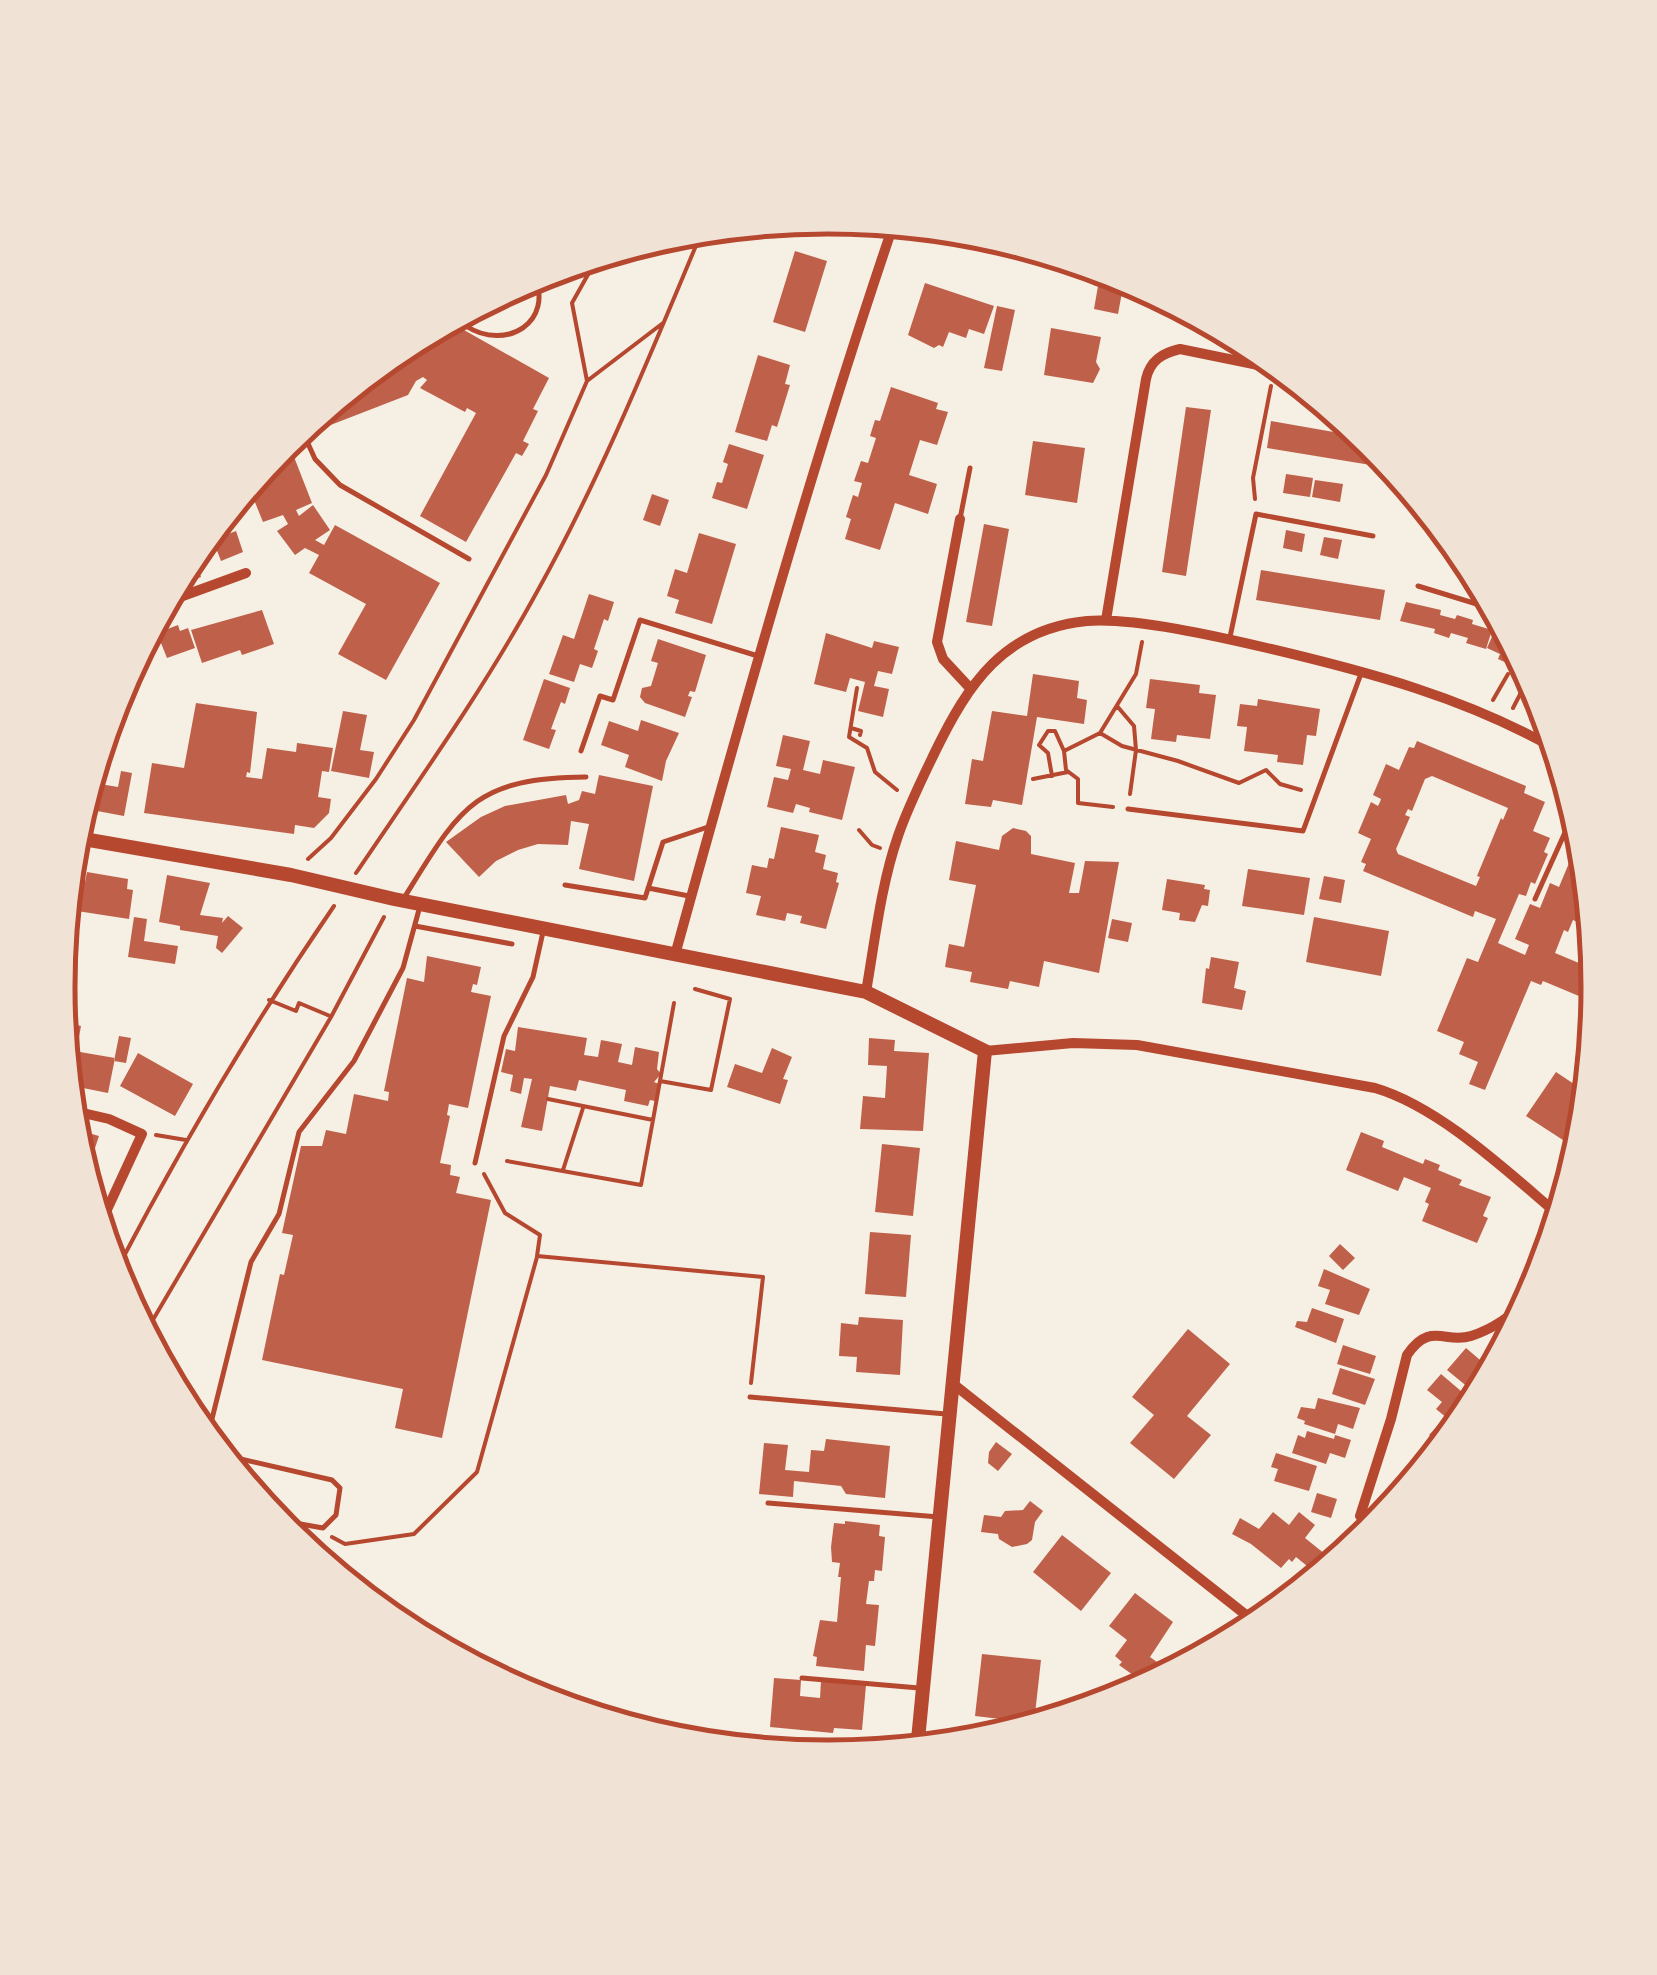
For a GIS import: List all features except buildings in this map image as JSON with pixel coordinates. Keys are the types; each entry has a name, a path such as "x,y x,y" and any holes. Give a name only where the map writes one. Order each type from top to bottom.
{"street":[{"path":"675,954 758,656 850,349 889,237"},
{"path":"1106,620 1146,380 1152,365 1167,352 1180,350 1250,363"},
{"path":"960,519 938,642 943,659 969,687"},
{"path":"186,595 246,573"},
{"path":"866,992 894,852 914,798 969,687 995,660 1028,638 1066,624 1106,620 1229,640 1430,691 1486,713 1541,741"},
{"path":"89,840 291,875 398,900 866,992 985,1050 1074,1043 1136,1045 1376,1088 1398,1094 1448,1126 1549,1208"},
{"path":"918,1736 985,1050"},
{"path":"85,1113 109,1118 142,1134 109,1209"},
{"path":"1360,1516 1412,1348 1435,1334 1464,1338 1506,1317"},
{"path":"952,1383 1246,1615"}],"lane":[{"path":"468,327 500,337 522,328 540,302 540,291"},
{"path":"308,444 315,459 340,485 469,559"},
{"path":"960,519 970,468"},
{"path":"1229,640 1256,514 1373,536"},
{"path":"1418,586 1477,605"},
{"path":"581,751 600,696 613,700 640,620 758,656"},
{"path":"1128,809 1303,831 1362,671"},
{"path":"398,900 450,824 484,794 540,778 586,777"},
{"path":"565,885 644,898 663,842 710,826"},
{"path":"1535,899 1566,831"},
{"path":"648,888 691,897"},
{"path":"211,1419 251,1262 278,1214 298,1132 354,1061 404,968 421,904"},
{"path":"502,942 506,921"},
{"path":"415,926 512,944"},
{"path":"475,1163 504,1036 533,977 544,929"},
{"path":"750,1397 950,1414"},
{"path":"242,1460 338,1483 341,1494 334,1519 323,1528 301,1525"},
{"path":"768,1503 940,1517"},
{"path":"802,1678 923,1688"}],"path":[{"path":"355,874 470,705 541,586 696,246"},
{"path":"587,381 572,303 589,273"},
{"path":"291,875 331,838 414,720 546,475 587,381 663,323"},
{"path":"1256,514 1253,478 1272,379"},
{"path":"1064,750 1100,733 1136,674 1144,626"},
{"path":"1486,713 1508,674"},
{"path":"857,688 848,736 866,748 875,772 895,789 914,798"},
{"path":"1505,722 1522,692"},
{"path":"1052,776 1048,753 1038,745 1048,731 1055,731 1068,772 1078,779 1078,803 1128,809 1136,750 1134,726 1117,706"},
{"path":"1100,733 1122,746 1239,784 1266,770 1280,784 1316,794"},
{"path":"1033,778 1068,772"},
{"path":"860,830 872,845 894,852"},
{"path":"152,1320 398,900"},
{"path":"125,1256 269,1000 334,906"},
{"path":"660,1081 711,1090 730,999 695,990"},
{"path":"269,1000 296,1010 299,1004 331,1016"},
{"path":"507,1161 641,1185 674,1003"},
{"path":"548,1100 653,1120"},
{"path":"563,1170 583,1106"},
{"path":"142,1134 188,1140"},
{"path":"315,1528 345,1544 414,1534 478,1472 540,1235 505,1213 491,1183 475,1163"},
{"path":"537,1256 763,1278 750,1397"}]}
